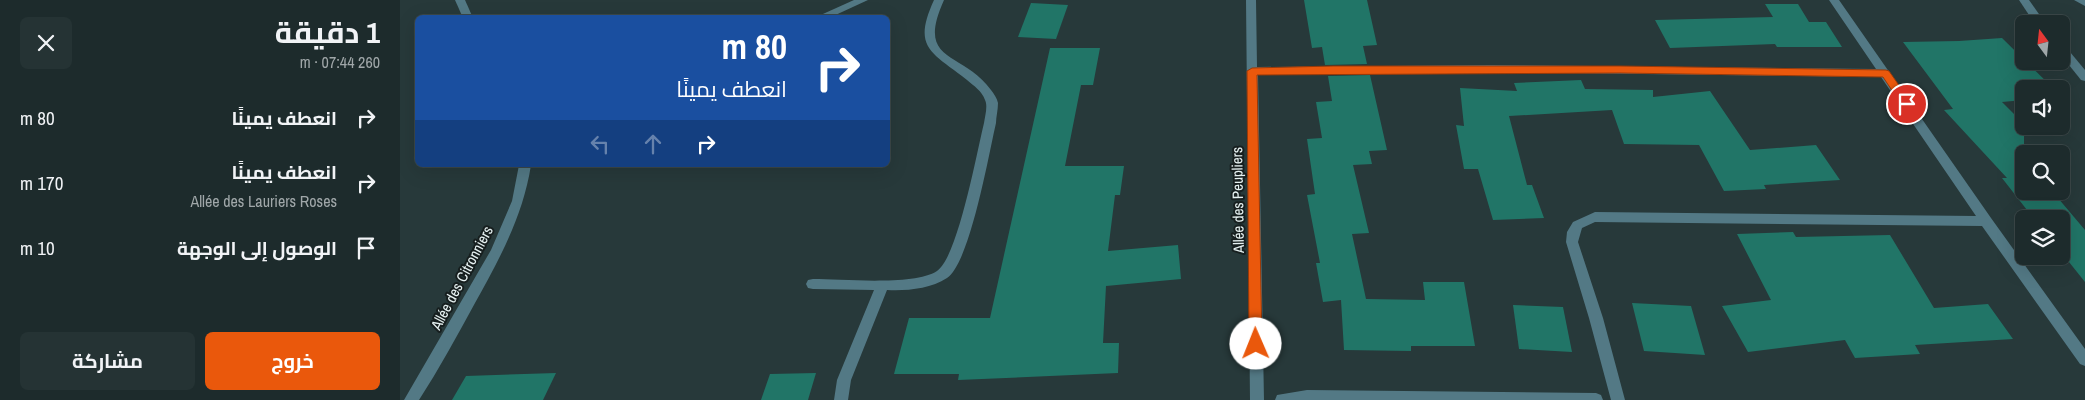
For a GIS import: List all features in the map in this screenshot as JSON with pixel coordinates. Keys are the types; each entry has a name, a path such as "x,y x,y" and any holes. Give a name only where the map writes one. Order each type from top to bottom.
{"street":[{"path":"460,0 467,15"},
{"path":"826,15 864,0"},
{"path":"813,284 882,287 920,283 943,274 950,266 962,242 990,124 992,103 987,91 935,50 929,42 928,26 939,0"},
{"name":"Allée des Peupliers","path":"1251,0 1257,400"},
{"path":"1834,0 1986,221 2085,360"},
{"path":"2024,0 2035,15"},
{"path":"2079,0 2085,2"},
{"path":"2070,59 2085,77"},
{"path":"1252,71 1620,70 1886,74"},
{"name":"Allée des Citronniers","path":"411,400 430,372 498,248 522,189 525,167"},
{"path":"1618,400 1596,318 1572,242 1573,231 1581,222 1595,217 1986,221"},
{"path":"842,400 844,380 882,287"},
{"path":"1282,400 1335,397 1596,400"}],"building":[{"path":"1304,0 1367,0 1377,45 1363,46 1367,64 1325,65 1322,47 1312,48"},
{"path":"1031,3 1068,5 1056,39 1018,37"},
{"path":"1765,4 1798,4 1809,22 1826,22 1842,47 1777,47 1775,44 1670,48 1655,20 1773,17"},
{"path":"2002,38 2015,51 2015,70 2035,70 2045,80 2015,80 2015,101 2002,102 2015,115 2015,135 2024,135 2024,145 2015,145 2015,195 2002,178 2007,178 1944,110 1953,109 1903,42"},
{"path":"1050,48 1100,48 1093,85 1081,85 1065,166 1124,166 1120,195 1115,195 1108,251 1178,245 1181,279 1106,286 1103,343 1119,343 1118,373 958,380 959,374 894,374 909,318 990,318"},
{"path":"1370,75 1387,150 1369,151 1372,164 1353,165 1369,233 1352,234 1366,299 1425,300 1423,282 1464,282 1475,346 1411,346 1411,351 1344,350 1341,300 1323,302 1316,263 1320,263 1307,195 1315,194 1307,139 1322,138 1316,102 1332,101 1328,76"},
{"path":"1581,80 1585,89 1653,90 1653,97 1710,91 1750,150 1816,145 1840,180 1764,185 1766,189 1724,191 1699,145 1624,144 1612,110 1509,116 1527,185 1532,185 1544,218 1493,220 1478,169 1464,169 1456,125 1464,126 1460,88 1517,91 1514,83"},
{"path":"2019,200 2060,200 2068,210 2027,210"},
{"path":"2070,212 2085,230 2085,282 2070,263"},
{"path":"1793,232 1796,237 1890,235 1934,308 1988,304 2013,339 1915,345 1920,354 1855,358 1845,340 1748,352 1722,306 1771,300 1737,234"},
{"path":"1632,303 1691,306 1705,355 1644,351"},
{"path":"1513,305 1563,307 1572,352 1519,349"},
{"path":"556,373 543,400 452,400 466,376"},
{"path":"816,373 808,400 761,400 770,374"}],"route":[{"path":"1256,344 1252,71 1620,70 1886,74 1907,104"}]}
